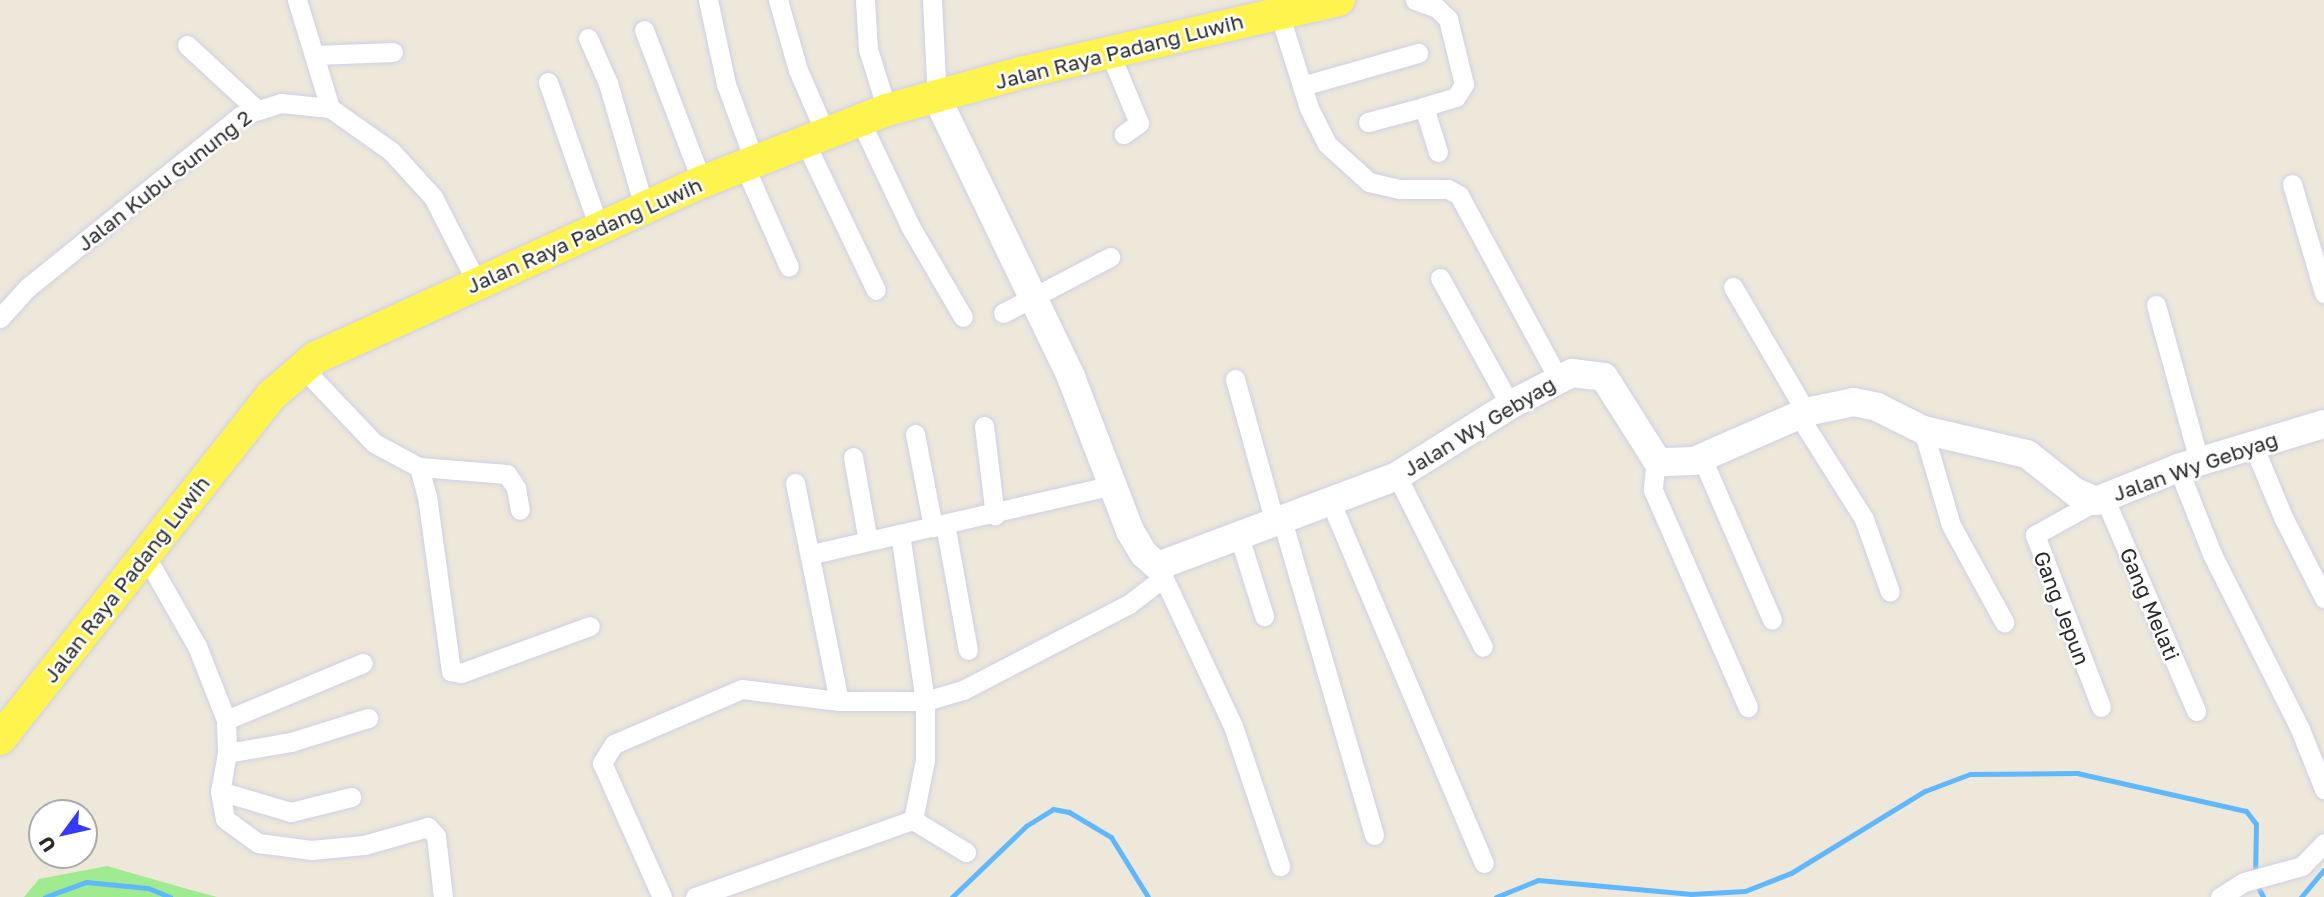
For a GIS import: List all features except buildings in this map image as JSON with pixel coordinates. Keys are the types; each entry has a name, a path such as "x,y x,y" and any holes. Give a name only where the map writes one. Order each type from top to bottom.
{"main road":[{"name":"Jalan Raya Padang Luwih","path":"0,739 272,395 301,366 363,333 702,182 874,115 1108,51 1339,0"}],"street":[{"path":"297,0 330,108"},
{"path":"708,0 726,84 749,162 789,267"},
{"path":"778,0 815,136 876,290"},
{"path":"865,0 874,115 910,226 963,317"},
{"path":"932,0 937,98 1033,295 1137,544 1161,572 1234,726 1280,866"},
{"path":"1368,122 1457,96 1464,84 1448,19 1437,8 1415,0"},
{"path":"1279,13 1321,135 1353,171 1386,187 1448,189 1459,195 1558,378"},
{"path":"644,30 702,182"},
{"path":"589,38 608,83 644,208"},
{"path":"187,45 255,108"},
{"path":"1108,51 1139,123 1124,134"},
{"path":"315,55 393,52"},
{"path":"1302,86 1418,53"},
{"path":"548,82 598,228"},
{"name":"Jalan Kubu Gunung 2","path":"0,318 70,253 255,108 281,103 330,108 391,151 433,197 477,283"},
{"path":"1424,107 1438,152"},
{"path":"2292,184 2324,293"},
{"path":"1003,313 1110,257"},
{"path":"1440,278 1510,405"},
{"path":"1733,287 1864,519 1890,592"},
{"path":"2156,305 2188,465 2212,554 2300,729 2324,789"},
{"path":"301,366 374,443 419,467 507,474 516,488 520,510"},
{"name":"Jalan Wy Gebyag","path":"1161,572 1239,536 1397,476 1558,378 1590,372 1604,377 1656,459 1674,463 1702,458 1803,414 1864,403 1923,429 2027,454 2075,492 2100,499 2188,465 2324,424"},
{"path":"1235,379 1374,835"},
{"path":"984,426 995,515"},
{"path":"1923,429 1951,525 2004,622"},
{"path":"915,434 968,650"},
{"path":"2253,444 2284,519 2324,598"},
{"path":"853,457 868,541"},
{"path":"1702,458 1772,620"},
{"path":"1656,459 1653,490 1748,707"},
{"path":"419,467 427,496 451,671 461,673 590,626"},
{"path":"1397,476 1483,647"},
{"path":"795,483 812,554 839,701"},
{"path":"812,554 995,515 1113,485"},
{"name":"Gang Jepun","path":"2100,499 2035,536 2101,707"},
{"name":"Gang Melati","path":"2100,499 2196,712"},
{"path":"1331,503 1484,863"},
{"path":"900,534 925,701 925,760 914,820"},
{"path":"1239,536 1264,616"},
{"path":"145,555 197,646 226,720 227,753 220,791 225,819 258,844 312,850 364,845 430,828 436,836 443,897"},
{"path":"662,897 602,763 606,751 665,719 742,689 839,701 925,701 962,690 1129,604 1161,572"},
{"path":"226,720 363,663"},
{"path":"227,753 291,742 368,718"},
{"path":"220,791 291,812 351,797"},
{"path":"914,820 966,852"},
{"path":"695,897 715,893 914,820"},
{"path":"2220,897 2244,882 2302,866 2324,843"}],"green space":[{"path":"107,866 217,897 24,897 39,879"}],"waterway":[{"path":"1496,897 1538,880 1691,894 1745,891 1791,873 1925,791 1970,774 2077,773 2246,811 2256,824 2255,874"},
{"path":"952,897 1026,826 1053,809 1069,812 1111,837 1148,897"},
{"path":"2301,897 2324,870"},
{"path":"45,897 86,882 148,888 170,897"},
{"path":"2256,883 2263,897"}]}
